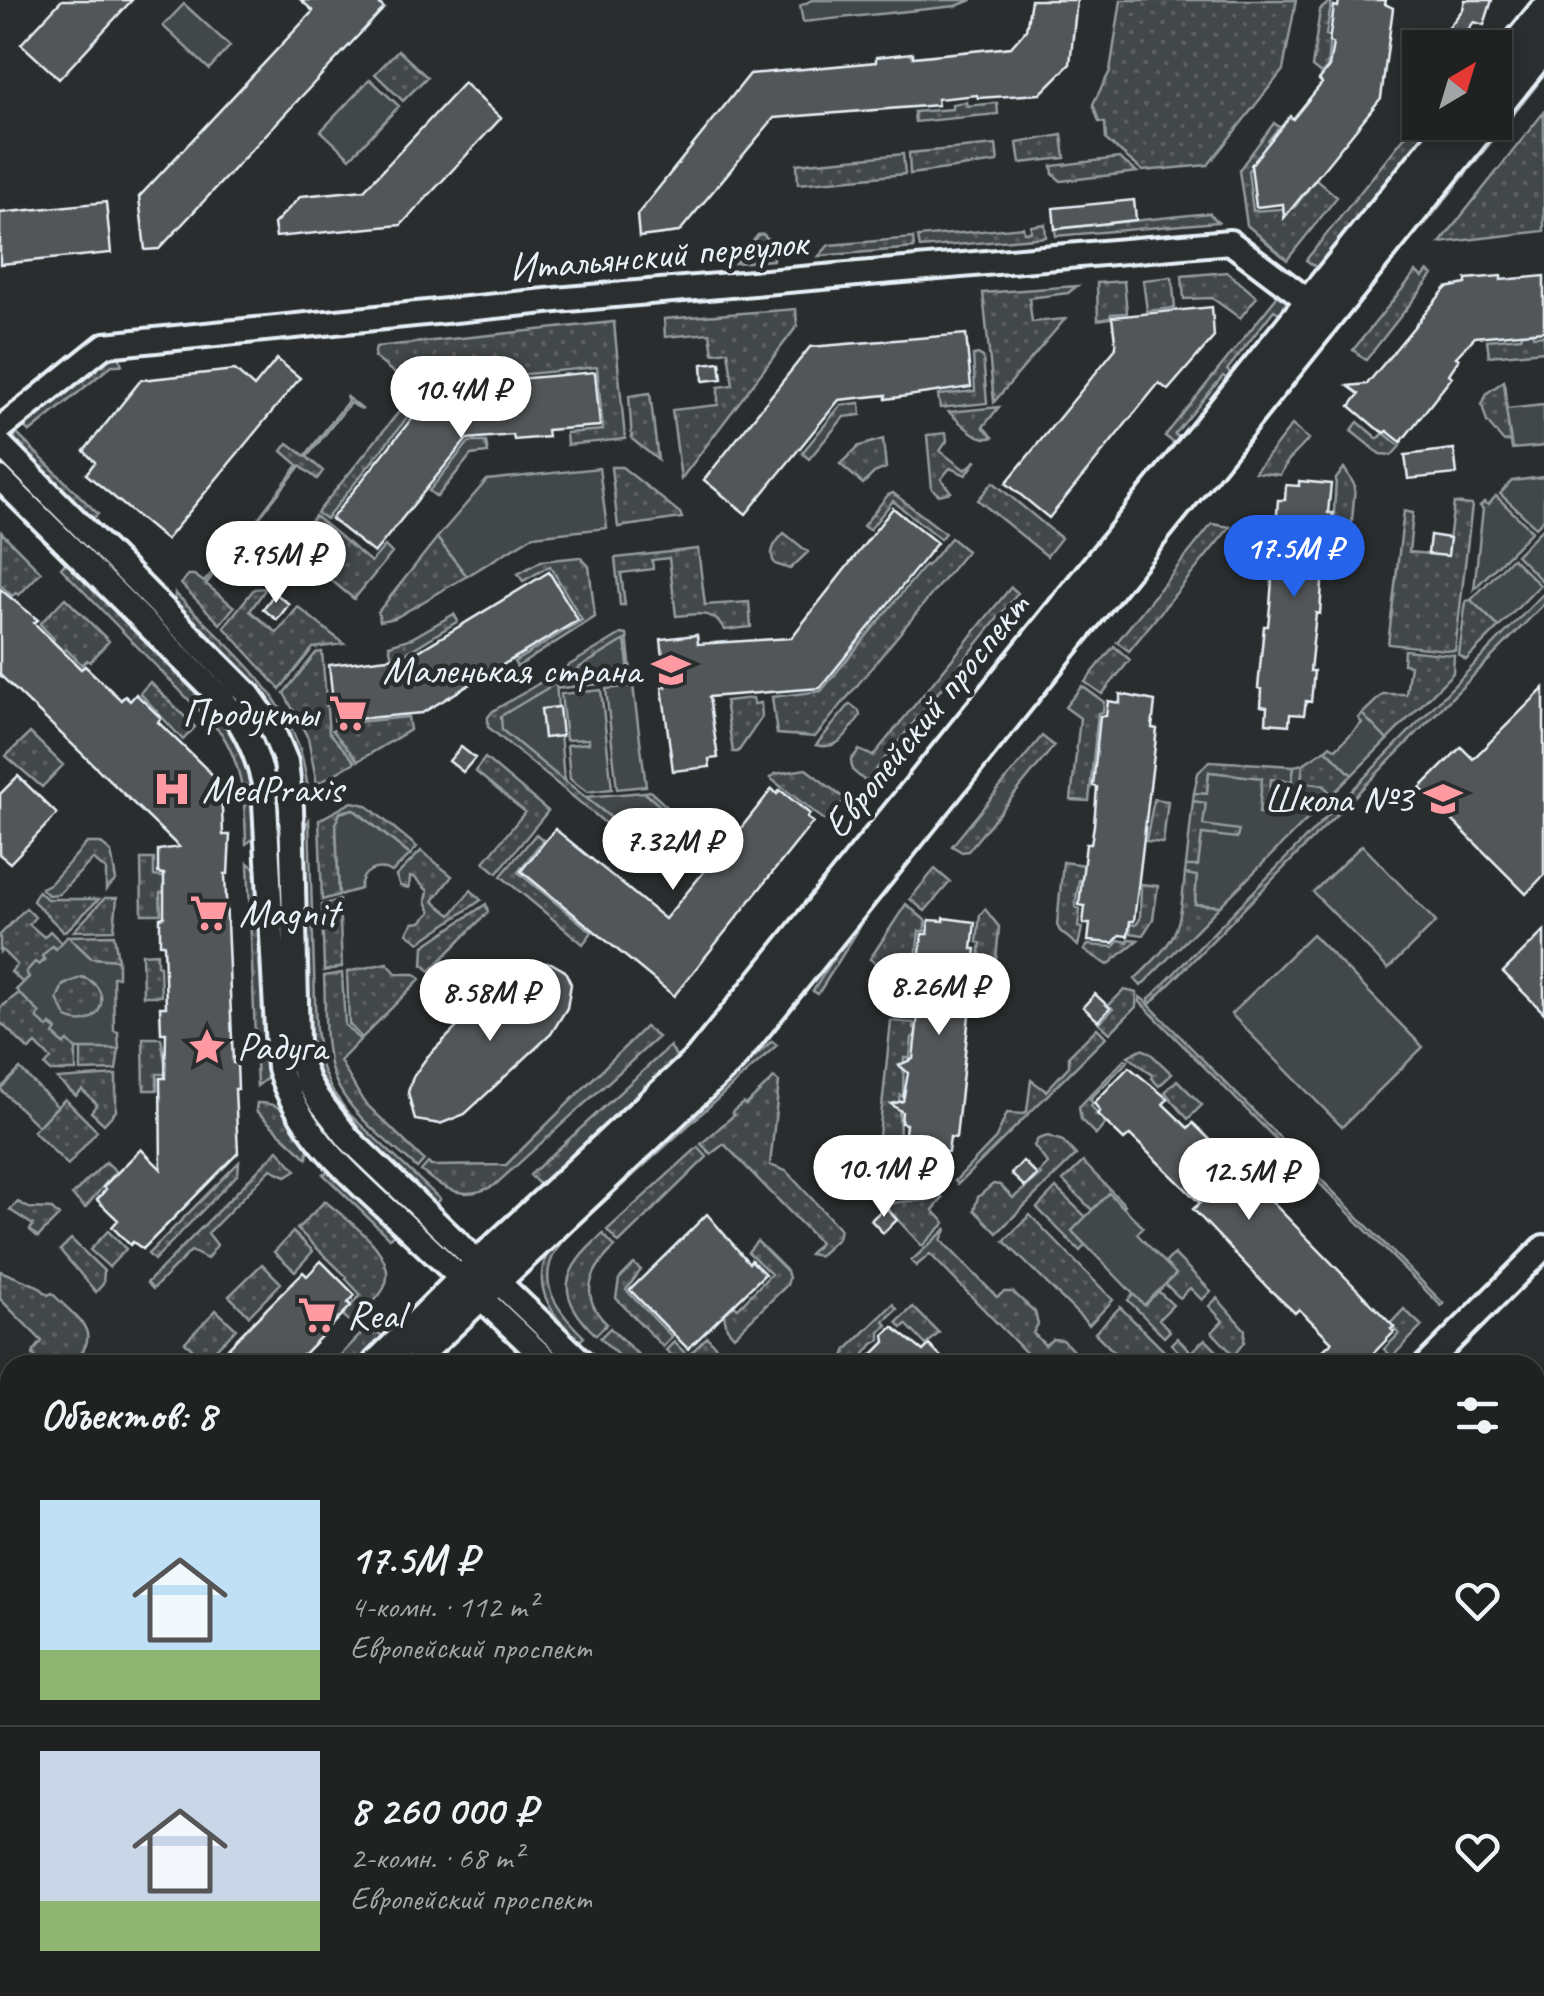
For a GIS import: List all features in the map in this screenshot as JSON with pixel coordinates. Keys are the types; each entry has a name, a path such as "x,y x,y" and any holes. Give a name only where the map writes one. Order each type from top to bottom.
{"street":[{"path":"1512,53 1544,13"},
{"path":"1512,86 1544,46"},
{"name":"Европейский проспект","path":"390,1355 730,1058 1319,309 1443,140"},
{"name":"Европейский проспект","path":"1319,309 1467,140"},
{"name":"Итальянский переулок","path":"0,429 105,345 556,300 1230,242 1319,309"},
{"path":"0,444 249,695 271,726 286,762 291,808 296,1041 307,1081 348,1137 543,1355"},
{"path":"0,478 240,720 259,762 264,784 278,1068 286,1090 330,1154 572,1355"},
{"path":"1436,1355 1544,1247"},
{"name":"Европейский проспект","path":"415,1355 479,1280"}],"shaded area":[{"path":"812,0 972,0 956,6 803,22 800,6"},
{"path":"1121,0 1296,0 1283,70 1208,165 1143,171 1106,140 1105,123 1099,122 1093,104 1110,71"},
{"path":"1332,0 1326,35 1330,36 1327,68 1321,74 1312,67 1320,10"},
{"path":"184,4 230,46 209,69 163,26"},
{"path":"398,50 427,77 403,101 375,74"},
{"path":"370,79 399,106 350,158 321,131"},
{"path":"1530,83 1537,85 1512,116 1512,105"},
{"path":"966,102 967,106 997,103 998,114 915,122 914,112 952,109 952,104"},
{"path":"1544,112 1544,231 1440,243"},
{"path":"1274,123 1279,127 1268,141 1270,144 1248,171 1253,211 1294,208 1316,179 1337,197 1287,260 1247,225 1239,170"},
{"path":"1062,135 1065,158 1020,163 1017,143"},
{"path":"1402,140 1426,140 1320,270 1306,260"},
{"path":"1484,140 1493,140 1423,227 1420,220"},
{"path":"996,145 998,162 910,174 909,153"},
{"path":"903,154 905,174 798,184 797,164"},
{"path":"1119,158 1137,172 1061,181 1053,174 1052,166"},
{"path":"1209,213 1218,222 1056,236 1055,229"},
{"path":"1045,224 1046,237 920,248 918,237 1023,227 1024,232 1031,232 1031,226"},
{"path":"763,234 772,243 773,260 735,263 758,235"},
{"path":"913,238 914,248 819,256 829,245"},
{"path":"1428,271 1433,275 1366,360 1353,350 1416,272 1423,277"},
{"path":"1227,272 1257,297 1240,318 1212,298 1184,299 1182,276"},
{"path":"1172,277 1175,308 1147,311 1143,280"},
{"path":"1124,281 1127,313 1098,320 1097,283"},
{"path":"1077,286 1068,293 1029,298 1032,322 1065,319 994,402 983,293"},
{"path":"1281,292 1287,296 1290,307 1284,316 1274,310 1227,370 1235,377 1231,382 1223,376 1175,434 1183,441 1178,446 1165,436"},
{"path":"796,309 797,326 681,479 672,410 718,405 718,387 733,385 728,351 713,353 710,333 665,337 664,319"},
{"path":"614,322 625,439 567,445 566,433 603,430 597,367 437,383 428,394 411,381 411,376 398,376 374,357 376,347"},
{"path":"1532,331 1533,336 1544,335 1544,351 1489,356 1487,340 1521,337 1522,333"},
{"path":"973,355 983,357 987,403 940,408 938,395 975,391"},
{"path":"119,356 122,365 112,365 30,432 23,426 102,362"},
{"path":"1504,381 1510,441 1504,442 1487,422 1482,405 1487,393"},
{"path":"415,392 423,398 326,519 317,513"},
{"path":"650,393 658,460 632,439 629,396"},
{"path":"346,396 363,410 350,403 307,457 323,471 317,479 300,466 248,532 298,465 282,451 288,443 305,456 348,401"},
{"path":"860,403 861,415 844,417 809,459 802,453 841,405"},
{"path":"1544,405 1544,446 1512,449 1506,409"},
{"path":"999,407 983,427 993,437 987,438 970,431 949,412"},
{"path":"1275,408 935,830 934,824 1270,409"},
{"path":"1358,422 1378,439 1384,433 1400,446 1392,455 1380,454 1351,431"},
{"path":"1292,425 1309,439 1280,475 1255,472"},
{"path":"16,433 98,514 92,520 13,441"},
{"path":"946,433 947,441 940,451 965,470 977,460 966,475 950,468 941,479 951,492 939,495 932,489 927,435"},
{"path":"883,439 886,468 863,484 840,464 859,446"},
{"path":"469,442 486,442 488,453 471,455 437,497 429,491"},
{"path":"611,467 622,467 682,518 618,527"},
{"path":"599,468 607,528 533,536 467,576 437,538 487,480"},
{"path":"1344,468 1355,486 1350,544 1332,542 1336,479"},
{"path":"1544,477 1544,519 1536,527 1500,494 1512,481"},
{"path":"993,482 1061,538 1047,556 978,500"},
{"path":"893,493 945,533 940,539 893,501 869,530 863,526"},
{"path":"1496,496 1532,531 1474,589 1483,509 1480,506 1484,502 1488,505"},
{"path":"1454,503 1472,505 1455,651 1388,644 1404,511 1413,513 1409,552 1447,556"},
{"path":"315,516 371,562 385,546 392,553 354,599 290,546"},
{"path":"1212,524 1230,527 1129,651 1117,642"},
{"path":"1544,527 1544,581 1543,582 1516,555"},
{"path":"1,532 41,572 19,595 12,596 0,585"},
{"path":"784,533 808,552 790,569 775,564 772,555"},
{"path":"437,538 467,576 395,618 380,621 378,612"},
{"path":"951,538 967,551 815,737 777,734 772,697 821,691"},
{"path":"698,549 705,605 749,602 751,627 725,630 710,616 676,616 669,558 652,560 653,569 621,573 625,605 620,605 615,558"},
{"path":"230,551 206,584 234,607 220,624 181,584 188,575 204,582"},
{"path":"580,557 589,566 595,617 517,667 514,662 582,620 550,566 523,581 518,574 541,561"},
{"path":"1512,558 1540,585 1499,627 1471,600"},
{"path":"67,561 229,727 246,767 251,794 256,837 246,844 239,774 222,734 61,568"},
{"path":"1011,587 1018,593 866,782 852,770 851,760 859,750 873,756"},
{"path":"266,588 250,611 277,633 298,607 344,644 313,648 280,689 224,627 254,589"},
{"path":"175,593 243,660 273,697 299,745 309,793 300,791 242,672 175,605"},
{"path":"1544,593 1544,604 1149,1005 1444,1304 1441,1306 1140,1002 1140,997 1149,1004 1149,999"},
{"path":"65,598 109,641 90,662 82,665 66,649 59,655 49,645 54,639 40,624"},
{"path":"1471,600 1499,627 1466,660 1459,655 1466,601"},
{"path":"454,614 458,621 400,657 392,658 389,645 412,638"},
{"path":"621,634 627,635 632,681 624,641 561,679 561,688 556,689 556,684 502,730 615,821 671,816 644,792 650,791 678,817 684,828 678,823 610,827 488,727 493,711"},
{"path":"625,640 630,681 561,688 561,679"},
{"path":"1114,646 1130,660 1102,694 1085,682"},
{"path":"1404,650 1454,655 1453,673 1387,740 1362,714 1383,694 1406,694 1410,665 1403,664"},
{"path":"322,652 329,732 355,762 317,784 308,738 284,693 316,653"},
{"path":"150,682 195,727 183,740 140,693"},
{"path":"556,683 564,781 502,730 501,716"},
{"path":"633,686 646,786 617,789 606,689"},
{"path":"1082,686 1104,702 1103,712 1098,713 1089,801 1071,800 1080,718 1065,707"},
{"path":"601,690 612,789 587,792 570,779 567,745 589,743 589,739 566,740 561,694"},
{"path":"753,698 754,704 761,703 762,717 738,752 733,752 725,701"},
{"path":"850,704 860,716 847,734 837,743 816,745"},
{"path":"1362,714 1387,740 1352,775 1326,749 1330,745 1336,749 1362,723 1358,718"},
{"path":"408,717 410,730 358,761 332,730 346,723"},
{"path":"30,733 63,765 42,787 6,756"},
{"path":"1042,736 1054,746 968,851 952,846"},
{"path":"1326,749 1352,775 1332,795 1323,785 1301,782 1303,764"},
{"path":"485,758 548,811 497,873 484,862 525,812 475,771"},
{"path":"1209,761 1294,766 1293,781 1268,814 1259,813 1261,778 1209,772 1207,794 1194,793 1198,773"},
{"path":"1303,764 1301,782 1323,785 1332,795 1220,906 1195,904 1197,876 1185,874 1186,866 1198,866 1202,834 1237,838 1239,830 1203,825 1206,803 1193,801 1194,793 1207,794 1209,772 1262,778 1259,813 1267,814 1271,779 1292,781 1294,766"},
{"path":"806,769 845,799 827,822 770,778"},
{"path":"644,792 672,817 618,823 585,797"},
{"path":"1154,799 1168,801 1163,843 1146,841"},
{"path":"1193,801 1206,803 1239,829 1238,838 1198,867 1186,866"},
{"path":"352,802 366,805 417,847 410,855 354,809 340,812 336,823 339,895 322,900 319,820"},
{"path":"353,809 410,855 392,872 370,871 360,889 339,895 336,823 340,813"},
{"path":"309,820 316,1030 322,1068 348,1113 440,1199 435,1204 356,1129 326,1087 316,1063 309,1035 301,832"},
{"path":"536,834 543,840 518,872 592,932 583,944 501,876"},
{"path":"87,843 100,843 111,852 116,880 106,890 106,870 93,859 59,894 48,895 41,888 50,884"},
{"path":"1362,845 1436,922 1388,969 1313,892"},
{"path":"421,851 452,876 433,901 451,915 471,890 481,900 420,942 407,933 413,923 421,922 431,912 426,901 428,891 414,877 410,877 409,888 400,886 396,876"},
{"path":"911,851 917,852 868,914 818,994 813,991 859,918"},
{"path":"141,859 154,859 154,876 164,877 161,914 142,914"},
{"path":"1063,862 1085,865 1075,907 1080,909 1078,927 1082,928 1078,946 1057,925"},
{"path":"248,863 257,870 264,1041 270,1076 257,1086"},
{"path":"935,869 950,882 925,911 910,899"},
{"path":"1185,874 1197,875 1195,904 1220,906 1141,986 1135,979 1169,943 1178,923"},
{"path":"1141,884 1158,886 1153,919 1143,935 1130,933 1131,924 1136,925 1140,919"},
{"path":"38,891 47,899 99,899 63,931 33,901"},
{"path":"105,898 117,898 114,930 74,931"},
{"path":"339,900 342,967 324,971 322,905"},
{"path":"486,904 488,912 430,971 423,965 424,946"},
{"path":"906,904 926,921 925,931 919,931 915,969 920,970 919,979 914,979 912,1019 892,1017 896,978 870,959"},
{"path":"26,908 35,917 29,924 44,937 50,931 62,943 56,950 52,946 39,965 35,963 26,972 30,976 23,983 11,972 17,965 0,952 0,935"},
{"path":"985,909 999,927 994,983 976,978 980,915"},
{"path":"1312,934 1423,1047 1342,1127 1231,1014"},
{"path":"114,935 118,960 91,958 68,936"},
{"path":"68,936 91,958 118,960 118,977 113,977 114,1031 118,1032 119,1049 76,1049 68,1041 64,1044 54,1035 57,1030 37,1018 40,1013 16,990 29,977 26,972 35,962 39,965 45,960 42,956 52,946 56,949","holes":["82,977 93,983 101,999 95,1015 79,1021 67,1018 57,999 63,985"]},
{"path":"1118,940 1138,940 1108,965 1084,950 1088,945 1114,947"},
{"path":"157,953 161,996 143,996 142,954"},
{"path":"387,963 397,974 415,974 420,979 362,1038 349,1024 347,972"},
{"path":"342,973 345,1025 360,1040 340,1061 363,1101 424,1160 417,1168 359,1115 334,1077 326,1040 324,976"},
{"path":"80,977 96,984 103,1000 96,1016 80,1023 64,1016 57,1000 64,984"},
{"path":"1124,990 1137,993 1136,1007 1110,1033 1099,1023"},
{"path":"19,993 41,1013 37,1018 58,1031 55,1035 63,1044 68,1040 76,1049 76,1071 50,1071 45,1066 51,1059 36,1044 29,1050 0,1022 0,1008"},
{"path":"891,1021 914,1023 917,1029 910,1058 904,1058 903,1096 899,1100 903,1175 886,1170 877,1155"},
{"path":"645,1027 658,1037 495,1185 475,1192 456,1192 421,1171 428,1163 506,1165"},
{"path":"1097,1028 1106,1037 958,1184 955,1181 996,1138 1007,1113 1027,1111 1031,1080 1046,1091 1069,1066 1069,1056"},
{"path":"143,1038 161,1038 167,1074 157,1074 157,1090 144,1090"},
{"path":"772,1041 777,1045 573,1230 568,1225"},
{"path":"670,1046 679,1061 542,1187 530,1175"},
{"path":"81,1049 119,1049 116,1070 81,1071"},
{"path":"1141,1049 1172,1074 1159,1086 1152,1075 1128,1056"},
{"path":"1125,1059 1128,1061 1090,1099 1091,1106 1106,1123 1096,1135 1081,1120 1079,1107"},
{"path":"20,1069 57,1106 38,1126 0,1089"},
{"path":"116,1075 116,1111 104,1124 91,1112 97,1104 82,1090 76,1096 57,1079"},
{"path":"774,1078 779,1082 770,1165 786,1171 840,1229 838,1238 819,1256 809,1254 820,1243 724,1144 711,1154 701,1144"},
{"path":"1177,1080 1202,1105 1188,1119 1165,1092"},
{"path":"65,1099 97,1131 68,1165 33,1131"},
{"path":"257,1103 283,1110 308,1147 307,1158 256,1111"},
{"path":"1048,1136 1063,1141 1076,1155 997,1233 974,1210 978,1197 993,1184 1000,1185 1013,1198 1041,1175 1048,1164 1034,1146 1038,1139"},
{"path":"698,1147 707,1157 619,1243 607,1230"},
{"path":"278,1150 296,1170 286,1176 271,1169 208,1233 217,1245 207,1259 191,1251 153,1289 147,1283"},
{"path":"106,1162 116,1171 85,1208 72,1195"},
{"path":"239,1162 238,1174 154,1260 148,1254"},
{"path":"1083,1162 1123,1207 1109,1194 1092,1210 1063,1181"},
{"path":"332,1170 397,1232 389,1238 323,1174"},
{"path":"1056,1188 1086,1217 1072,1231 1085,1245 1080,1251 1037,1208"},
{"path":"1109,1193 1143,1227 1137,1234 1176,1274 1144,1305 1072,1231"},
{"path":"939,1195 943,1198 933,1210 945,1223 922,1246 886,1207 898,1202"},
{"path":"325,1201 369,1239 385,1263 384,1288 352,1324 342,1314 361,1295 297,1229"},
{"path":"18,1202 29,1208 52,1209 59,1216 38,1237 30,1230 33,1225 10,1210"},
{"path":"1030,1215 1113,1300 1089,1325 1004,1241"},
{"path":"947,1228 941,1240 997,1297 1013,1292 1035,1312 1038,1324 1033,1333 1045,1345 1053,1339 1063,1340 1077,1355 1028,1355 930,1254 916,1266 911,1261"},
{"path":"108,1231 126,1249 109,1267 90,1250"},
{"path":"562,1231 567,1236 556,1250 548,1277 555,1302 584,1337 579,1342 556,1316 543,1290 544,1262"},
{"path":"293,1232 313,1251 295,1271 274,1252"},
{"path":"603,1234 615,1247 599,1265 591,1284 592,1303 607,1324 596,1335 573,1307 568,1283 579,1259"},
{"path":"71,1239 104,1271 103,1284 96,1292 60,1250"},
{"path":"757,1241 787,1271 789,1278 787,1285 734,1336 724,1315 734,1305 738,1308 771,1274 748,1252"},
{"path":"1174,1254 1211,1291 1202,1300 1190,1288 1180,1298 1165,1284 1175,1274 1165,1263"},
{"path":"262,1264 281,1283 249,1316 229,1296"},
{"path":"634,1264 641,1270 626,1290 672,1337 663,1347 616,1298 619,1279"},
{"path":"0,1271 38,1286 48,1295 52,1293 84,1327 87,1335 81,1353 33,1355 42,1341 0,1299"},
{"path":"1158,1291 1173,1305 1159,1319 1170,1331 1164,1337 1128,1300 1134,1294 1145,1305"},
{"path":"1217,1298 1245,1330 1244,1342 1234,1355 1212,1332 1223,1321 1209,1306"},
{"path":"893,1304 897,1309 884,1321 887,1325 880,1332 880,1340 864,1355 845,1355"},
{"path":"913,1307 939,1333 926,1345 906,1324 902,1328 897,1322"},
{"path":"1120,1307 1168,1355 1117,1355 1095,1333"},
{"path":"1404,1309 1422,1326 1390,1355 1384,1349 1399,1334 1390,1324"},
{"path":"216,1310 236,1329 210,1355 198,1355 185,1342"},
{"path":"370,1325 384,1338 367,1355 341,1355"},
{"path":"610,1328 638,1355 618,1355 600,1338"},
{"path":"707,1337 719,1350 714,1355 689,1355"},
{"path":"1177,1338 1191,1352 1205,1339 1221,1355 1182,1355 1171,1344"},
{"path":"674,1342 687,1355 671,1355 666,1350"}],"building":[{"path":"62,0 132,0 59,79 21,44"},
{"path":"301,0 375,0 384,8 159,249 145,250 139,197 313,11"},
{"path":"1031,0 1077,0 1070,64 1040,94 978,98 977,95 937,99 938,105 774,118 679,232 639,237 637,215 750,74 876,62 876,57 913,53 913,57 1011,47 1026,30"},
{"path":"1339,0 1386,0 1385,4 1393,8 1381,98 1284,218 1283,204 1256,207 1251,165 1322,83 1319,80 1329,67 1333,43 1329,42 1334,6 1338,7"},
{"path":"1465,0 1492,0 1484,25 1474,22 1468,30 1447,30"},
{"path":"464,83 501,118 401,225 276,237 274,224 301,196 364,190"},
{"path":"1134,200 1136,220 1055,229 1053,208"},
{"path":"106,202 111,253 0,264 0,213"},
{"path":"1501,276 1501,280 1544,276 1544,331 1475,337 1456,357 1459,359 1449,374 1452,377 1401,442 1350,406 1359,394 1348,386 1367,384 1446,288 1466,284 1466,279"},
{"path":"1212,307 1214,337 1168,390 1159,383 1049,518 1006,483 1116,348 1112,317"},
{"path":"966,334 971,387 886,399 886,395 839,400 746,514 704,480 810,347"},
{"path":"277,359 300,378 166,540 86,474 95,462 84,451 141,380 235,370 254,387"},
{"path":"720,362 722,379 703,381 702,364"},
{"path":"595,372 600,426 547,430 548,437 467,439 374,553 331,519 438,386"},
{"path":"1454,449 1457,474 1408,479 1405,455"},
{"path":"1299,481 1331,484 1328,513 1333,513 1331,535 1325,535 1320,614 1316,613 1310,671 1314,671 1311,702 1306,701 1304,715 1290,714 1289,725 1266,723 1267,707 1261,706 1262,689 1258,688 1264,626 1268,626 1278,500 1285,500 1286,485 1299,486"},
{"path":"893,508 937,543 820,688 709,697 718,758 709,759 710,767 673,771 662,687 666,687 661,639 697,635 698,644 791,638"},
{"path":"1430,535 1450,538 1448,556 1428,554"},
{"path":"549,572 578,620 422,713 335,721 329,665 412,655"},
{"path":"0,589 38,620 34,623 81,669 85,666 121,700 125,696 130,701 136,694 161,718 158,722 221,783 223,835 230,835 225,874 233,1063 237,1063 238,1153 143,1249 133,1242 130,1245 112,1227 118,1220 97,1200 106,1189 103,1187 141,1149 161,1169 160,1078 165,1078 166,1033 161,1033 160,1007 166,1007 164,944 160,944 164,874 158,873 158,850 179,847 0,675"},
{"path":"275,593 289,604 277,620 263,609"},
{"path":"1544,688 1544,875 1526,894 1420,788 1461,747 1473,759"},
{"path":"1120,694 1155,701 1152,728 1157,729 1134,921 1130,921 1128,936 1120,935 1113,943 1088,941 1090,924 1083,924 1085,906 1079,905 1086,844 1091,844 1094,825 1097,787 1093,786 1100,716 1106,716 1108,701 1120,703"},
{"path":"559,707 562,736 544,738 541,709"},
{"path":"461,747 475,758 463,772 449,761"},
{"path":"18,776 57,814 10,863 0,855 0,794"},
{"path":"772,789 777,794 780,790 810,814 807,818 813,822 674,996 521,871 555,829 665,919 707,868 705,861 716,846 725,848"},
{"path":"929,920 975,922 972,949 976,949 956,1138 950,1137 948,1152 936,1151 934,1162 910,1159 913,1143 904,1142 906,1124 901,1123 902,1112 891,1104 903,1101 908,1073 899,1065 913,1059 919,1006 914,1005 914,983 922,934 928,934"},
{"path":"1544,931 1544,1013 1503,972"},
{"path":"542,963 565,971 571,984 567,1008 551,1034 465,1114 440,1124 415,1120 408,1092 427,1057 501,983"},
{"path":"1095,994 1110,1008 1098,1021 1083,1007"},
{"path":"1129,1067 1168,1099 1163,1104 1188,1128 1193,1123 1236,1165 1394,1327 1394,1332 1372,1355 1318,1355 1332,1342 1299,1309 1295,1313 1268,1288 1193,1209 1200,1203 1130,1135 1124,1140 1097,1114 1100,1111 1094,1103"},
{"path":"1023,1161 1037,1175 1025,1187 1011,1174"},
{"path":"885,1207 897,1220 883,1233 871,1220"},
{"path":"707,1214 749,1263 751,1260 765,1274 688,1349 630,1290"},
{"path":"321,1261 355,1295 348,1303 351,1306 303,1355 221,1355 303,1272 307,1276"},
{"path":"893,1327 923,1351 929,1345 939,1355 872,1355 885,1342 884,1335"}],"place":[{"name":"Маленькая страна","path":"671,670"},
{"name":"Продукты","path":"348,713"},
{"name":"MedPraxis","path":"172,789"},
{"name":"Школа №3","path":"1443,799"},
{"name":"Magnit","path":"209,913"},
{"name":"Радуга","path":"207,1047"},
{"name":"Real","path":"317,1315"}]}
